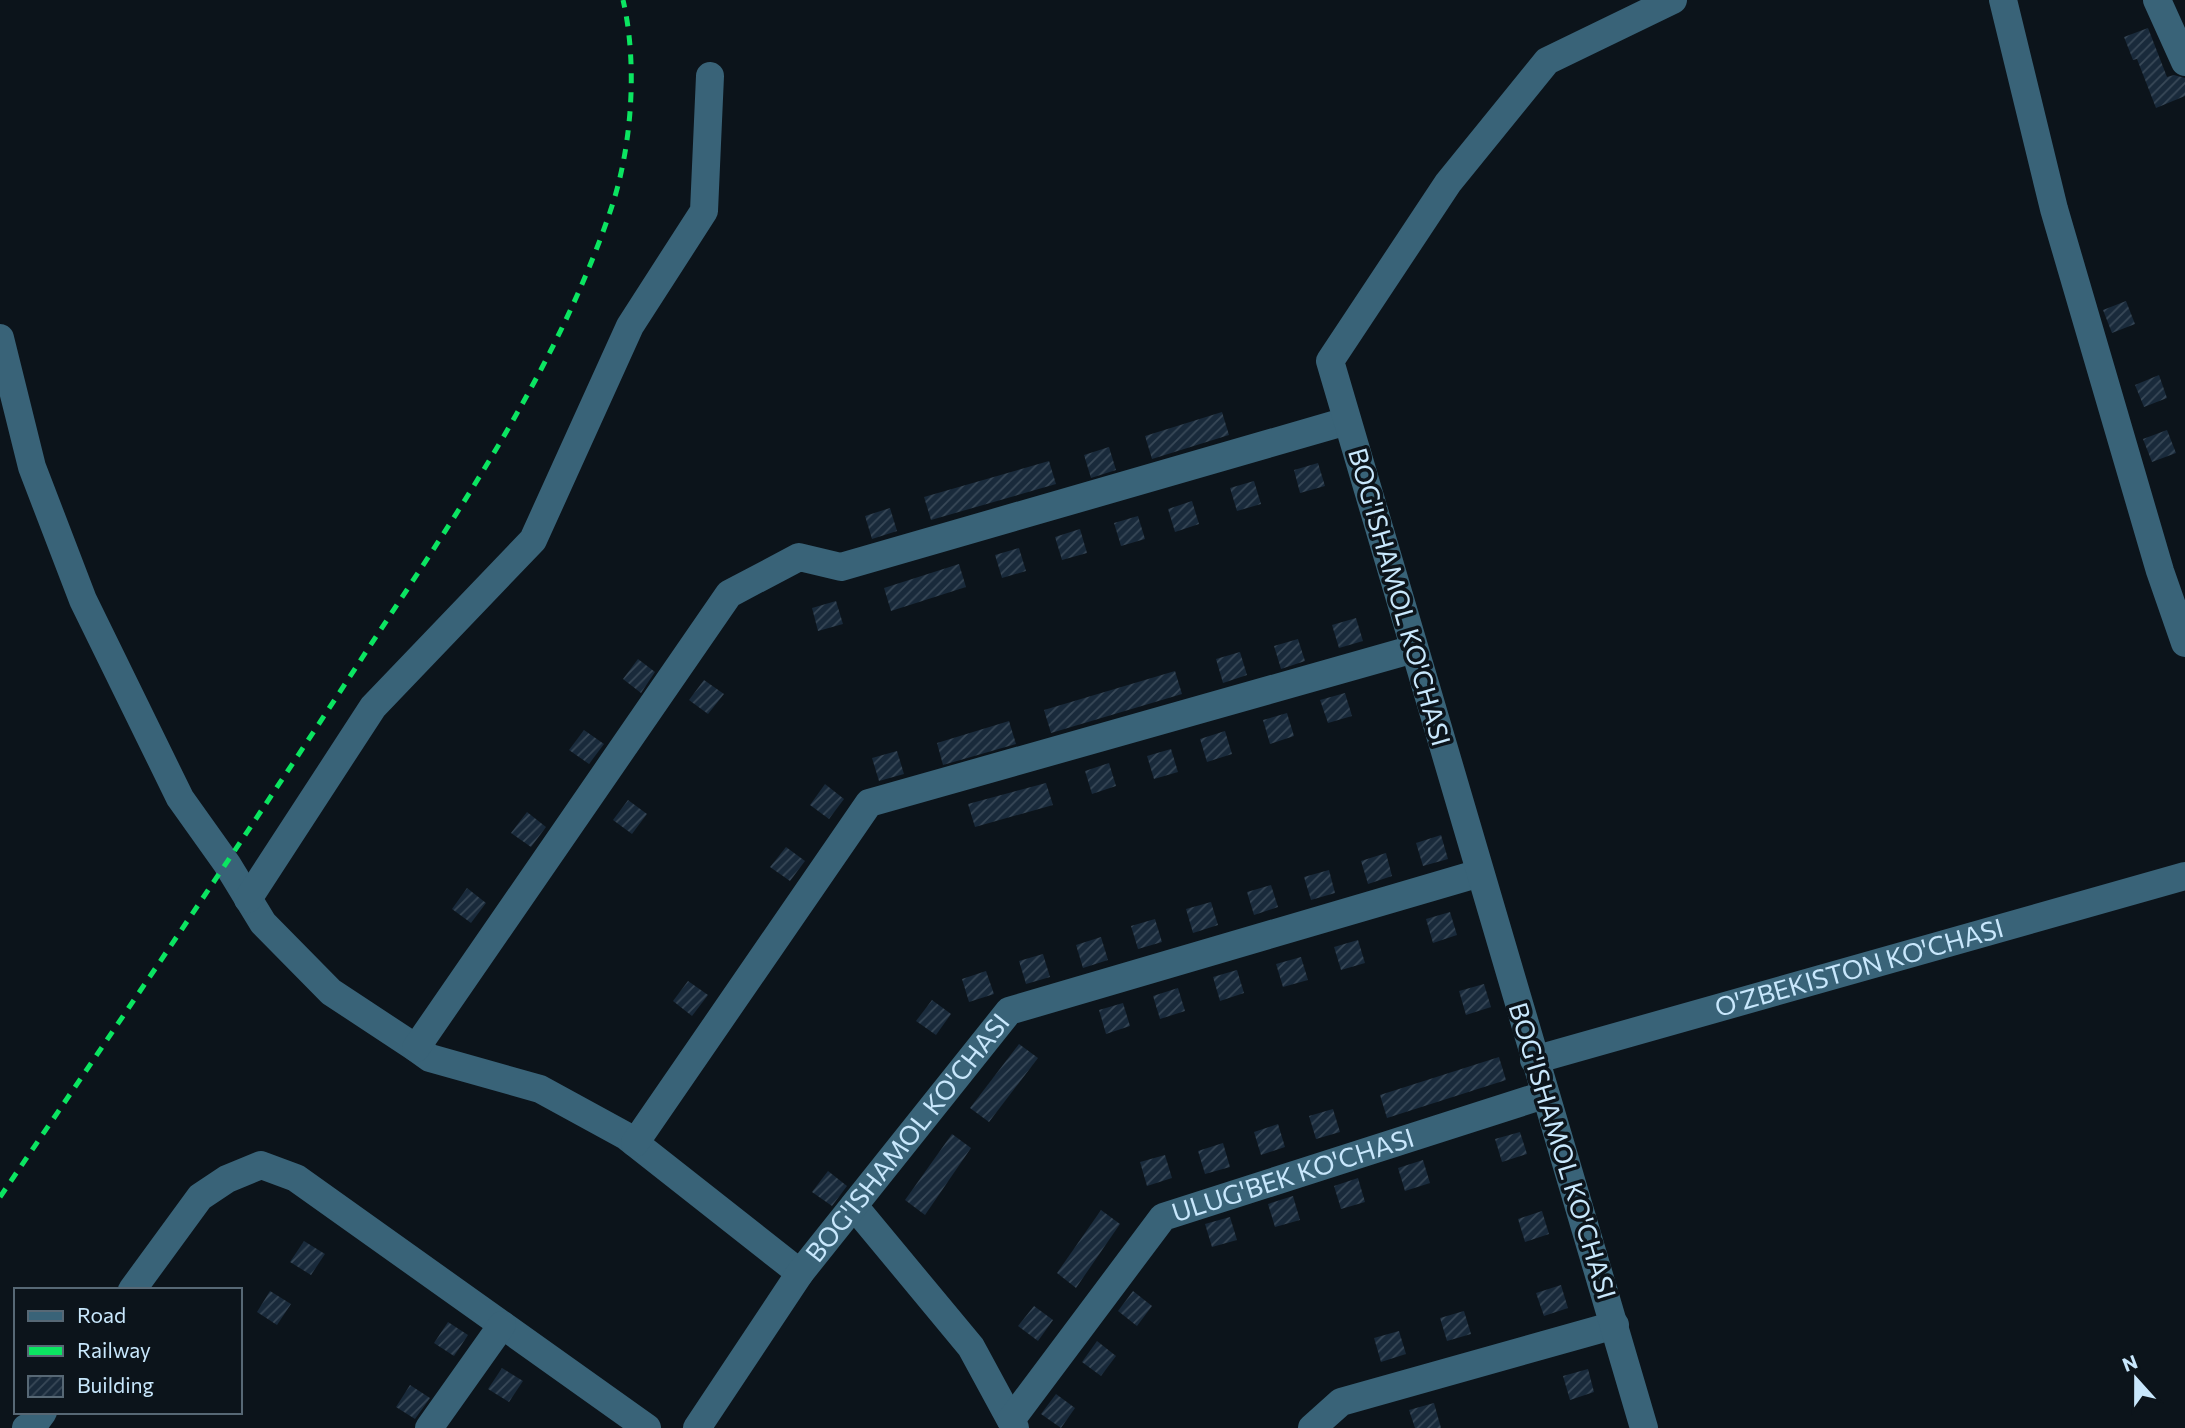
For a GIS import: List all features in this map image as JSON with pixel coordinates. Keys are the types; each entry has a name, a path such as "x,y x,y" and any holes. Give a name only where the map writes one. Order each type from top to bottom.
{"street":[{"name":"BOG'ISHAMOL KO'CHASI","path":"1644,1428 1330,361 1448,183 1547,61 1672,0"},
{"path":"2003,0 2054,209 2160,572 2185,643"},
{"path":"2157,0 2185,62"},
{"path":"248,899 373,707 533,540 630,326 704,211 709,76"},
{"path":"0,338 32,467 83,600 180,798 227,864 263,923 331,992 430,1058 540,1089 635,1143 800,1273"},
{"path":"416,1048 729,594 799,557 841,567 1347,421"},
{"path":"635,1143 869,803 1414,649"},
{"name":"BOG'ISHAMOL KO'CHASI","path":"697,1428 800,1273 1009,1011 1480,873"},
{"name":"O'ZBEKISTON KO'CHASI","path":"1534,1060 2185,876"},
{"name":"ULUG'BEK KO'CHASI","path":"1013,1424 1163,1217 1544,1095"},
{"path":"133,1288 200,1197 227,1179 261,1165 296,1178 647,1428"},
{"path":"854,1206 971,1347 1013,1424"},
{"path":"429,1428 502,1325"},
{"path":"1312,1428 1341,1402 1615,1325"}],"building":[{"path":"2148,28 2167,77 2174,75 2185,78 2185,96 2156,108 2137,59 2133,60 2124,37"},
{"path":"2126,301 2135,324 2112,333 2103,310"},
{"path":"2159,375 2167,398 2144,407 2135,385"},
{"path":"1222,412 1229,435 1152,459 1145,436"},
{"path":"2167,430 2176,453 2152,462 2143,439"},
{"path":"1109,447 1116,470 1091,478 1084,455"},
{"path":"1049,461 1056,484 931,520 924,497"},
{"path":"1318,463 1325,486 1300,493 1294,470"},
{"path":"1254,481 1261,504 1237,511 1230,488"},
{"path":"1192,501 1199,524 1175,532 1168,509"},
{"path":"890,508 897,531 872,539 865,516"},
{"path":"1138,516 1145,539 1121,546 1114,523"},
{"path":"1080,529 1087,553 1062,560 1055,537"},
{"path":"1019,548 1026,571 1002,578 995,555"},
{"path":"959,564 966,587 891,611 884,588"},
{"path":"836,601 843,624 818,631 812,608"},
{"path":"1356,618 1363,641 1339,648 1332,625"},
{"path":"1298,639 1305,661 1281,669 1274,646"},
{"path":"1240,652 1247,675 1223,683 1216,659"},
{"path":"638,659 655,672 641,693 623,679"},
{"path":"1175,671 1182,694 1051,733 1044,710"},
{"path":"704,680 724,694 708,714 689,700"},
{"path":"1345,693 1352,716 1328,723 1320,700"},
{"path":"1287,713 1294,736 1270,744 1263,720"},
{"path":"1009,721 1016,744 943,765 937,743"},
{"path":"584,730 604,744 589,764 569,750"},
{"path":"1225,731 1232,754 1207,762 1200,739"},
{"path":"1171,749 1178,772 1154,779 1147,756"},
{"path":"897,751 904,774 879,781 872,758"},
{"path":"1109,763 1116,786 1092,794 1085,771"},
{"path":"1046,783 1053,805 975,827 968,804"},
{"path":"825,784 844,799 829,819 810,805"},
{"path":"628,800 647,814 632,834 613,820"},
{"path":"527,812 546,827 531,847 511,833"},
{"path":"1441,835 1448,859 1423,866 1416,843"},
{"path":"786,847 805,861 790,881 770,867"},
{"path":"1386,853 1392,876 1368,884 1361,861"},
{"path":"1329,870 1335,893 1311,900 1304,877"},
{"path":"1271,885 1278,907 1254,915 1247,892"},
{"path":"467,888 486,903 471,923 452,909"},
{"path":"1211,902 1218,925 1193,933 1186,909"},
{"path":"1450,912 1457,935 1433,943 1426,919"},
{"path":"1155,919 1162,942 1138,949 1131,926"},
{"path":"1101,937 1108,960 1083,968 1076,945"},
{"path":"1358,940 1365,963 1341,970 1334,947"},
{"path":"1043,954 1050,977 1026,984 1019,961"},
{"path":"1301,957 1308,980 1283,987 1276,964"},
{"path":"1237,970 1244,993 1220,1001 1213,977"},
{"path":"986,971 994,994 969,1002 962,979"},
{"path":"688,981 708,995 692,1016 673,1001"},
{"path":"1484,984 1491,1007 1466,1015 1459,991"},
{"path":"1178,988 1185,1011 1160,1019 1153,996"},
{"path":"932,1000 951,1014 936,1035 916,1021"},
{"path":"1123,1003 1130,1026 1106,1034 1099,1010"},
{"path":"1019,1044 1038,1058 989,1122 970,1108"},
{"path":"1499,1057 1506,1080 1387,1118 1380,1095"},
{"path":"1333,1109 1340,1132 1316,1139 1309,1116"},
{"path":"1278,1124 1285,1147 1261,1155 1254,1132"},
{"path":"1520,1132 1527,1154 1502,1162 1495,1139"},
{"path":"952,1134 971,1148 925,1215 905,1200"},
{"path":"1223,1143 1230,1167 1205,1174 1198,1151"},
{"path":"1165,1155 1172,1178 1147,1186 1140,1162"},
{"path":"1423,1160 1430,1183 1405,1191 1398,1168"},
{"path":"828,1171 847,1186 832,1206 812,1192"},
{"path":"1358,1178 1365,1202 1341,1209 1334,1186"},
{"path":"1293,1196 1300,1220 1275,1227 1268,1204"},
{"path":"1101,1210 1120,1224 1076,1288 1057,1273"},
{"path":"1542,1211 1549,1234 1525,1242 1518,1219"},
{"path":"1230,1217 1237,1240 1212,1247 1205,1224"},
{"path":"304,1241 325,1254 311,1275 290,1262"},
{"path":"1561,1285 1568,1308 1544,1316 1536,1293"},
{"path":"270,1291 291,1304 277,1325 257,1312"},
{"path":"1133,1291 1152,1306 1137,1326 1118,1311"},
{"path":"1034,1306 1053,1320 1038,1341 1018,1326"},
{"path":"1464,1311 1471,1334 1447,1341 1440,1318"},
{"path":"448,1322 468,1335 454,1356 434,1343"},
{"path":"1399,1331 1406,1354 1381,1362 1374,1338"},
{"path":"1097,1341 1116,1356 1101,1376 1082,1362"},
{"path":"502,1368 523,1381 509,1402 488,1389"},
{"path":"1588,1369 1594,1392 1570,1400 1563,1376"},
{"path":"410,1385 430,1398 415,1419 396,1407"},
{"path":"1056,1394 1075,1408 1061,1428 1041,1414"},
{"path":"1434,1403 1441,1428 1415,1428 1409,1410"}],"railway":[{"path":"0,1197 228,861 397,605 467,497 532,386 587,272 617,187 628,134 631,79 628,25 623,0"}]}
